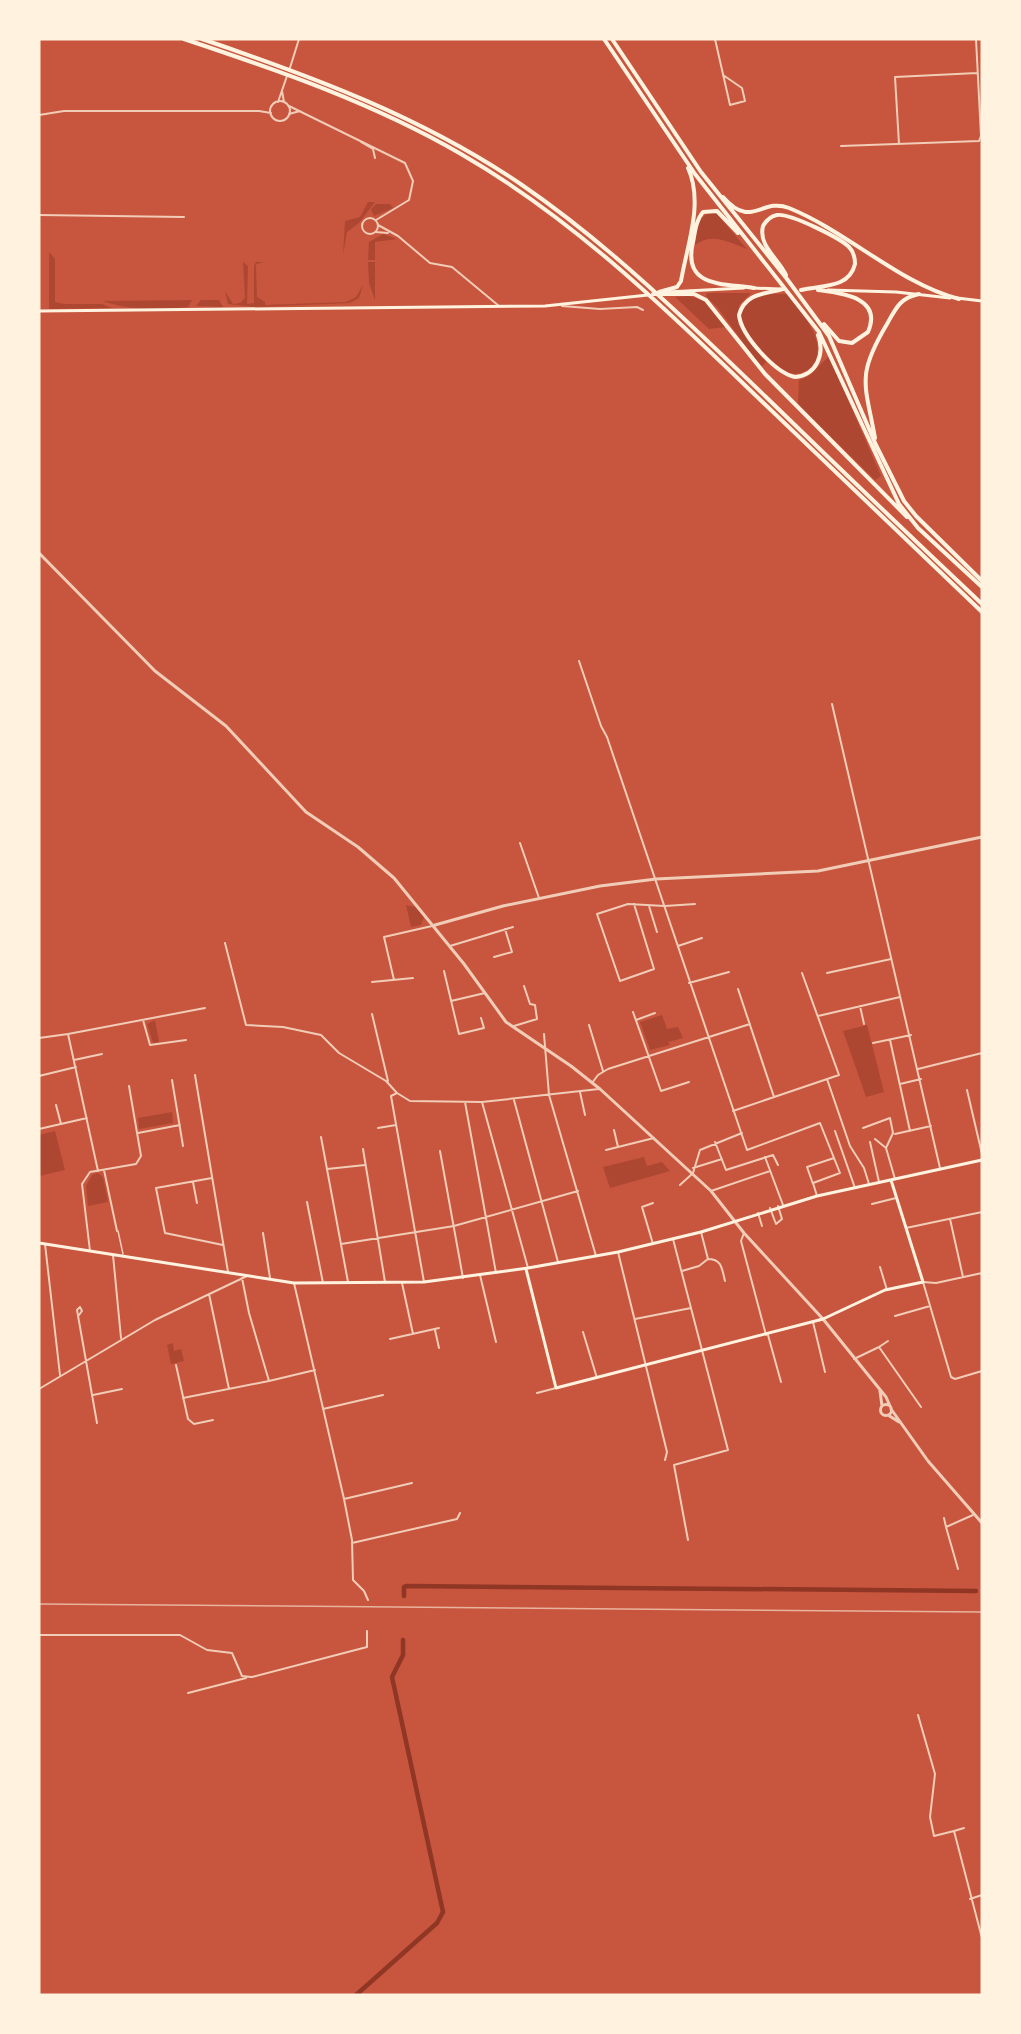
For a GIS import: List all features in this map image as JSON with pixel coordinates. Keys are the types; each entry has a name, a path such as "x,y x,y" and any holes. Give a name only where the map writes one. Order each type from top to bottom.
{"highway":[{"path":"184,39 297,77 398,119 462,154 522,192 598,250 687,329 982,612"},
{"path":"202,39 359,96 452,143 522,185 604,248 699,332 982,604"},
{"path":"604,39 682,156 791,294 830,352 886,479 899,504 918,528"},
{"path":"612,39 701,172 808,306 839,341 852,343 868,332 871,316 863,301 848,294 819,288"},
{"path":"667,292 681,281 694,214 693,181 682,156"},
{"path":"701,172 739,211 749,214 776,206 789,208 848,237 928,289 959,298"},
{"path":"754,288 708,282 695,271 691,250 703,212 710,210 719,213 777,276"},
{"path":"791,284 782,267 765,246 761,236 765,223 777,215 795,218 841,241 853,252 855,264 850,275 837,283 801,290"},
{"path":"783,289 748,299 741,309 740,323 748,337 776,368 788,375 800,376 808,373 817,364 820,343 817,333 791,294"},
{"path":"653,294 667,292 694,294 706,300 765,374 918,528 982,587"},
{"path":"876,445 865,396 864,377 868,358 901,301 919,294"},
{"path":"808,306 837,351 876,445 894,482 915,516 982,581"}],"main road":[{"path":"667,292 714,288 774,290"},
{"path":"819,288 919,294 982,301"},
{"path":"783,289 801,290"},
{"path":"39,311 556,305 653,294"},
{"path":"39,1243 294,1283 424,1282 527,1269 596,1257 701,1232 770,1208 817,1196 982,1160"},
{"path":"527,1269 556,1388 647,1366 824,1319 887,1290 922,1282 896,1198 893,1179"}],"street":[{"path":"259,111 271,108 278,102 299,39"},
{"path":"715,39 723,75 730,105 745,101 742,88 723,75"},
{"path":"842,146 979,141 981,136 976,39"},
{"path":"899,145 895,77 977,73"},
{"path":"283,89 284,102"},
{"path":"278,102 284,102 405,163 411,172 413,192 409,200 376,220 367,218 361,225 367,234 376,232 398,236 429,263 452,267 499,306"},
{"path":"289,106 290,114"},
{"path":"271,108 271,113"},
{"path":"39,115 64,111 259,111 271,113 280,120 300,111"},
{"path":"351,135 373,150 375,158"},
{"path":"39,215 184,217"},
{"path":"376,220 378,225 388,233"},
{"path":"376,232 378,225"},
{"path":"556,305 600,309 638,307 643,310"},
{"path":"39,553 155,671 226,726 306,812 358,847 394,878 435,925 511,1026 600,1089 693,1171 744,1233 824,1319 879,1389 928,1461 982,1523"},
{"path":"579,661 656,879 707,1037 747,1150 819,1123 823,1125 840,1173 813,1184"},
{"path":"832,704 867,861 911,1035 940,1168"},
{"path":"394,980 384,937 538,898 600,886 656,879 781,875 818,871 982,837"},
{"path":"520,843 538,898"},
{"path":"634,904 654,969 620,981 597,914 634,904 665,906 695,904"},
{"path":"649,905 657,932"},
{"path":"450,946 513,927"},
{"path":"494,957 512,952 505,929"},
{"path":"678,946 702,938"},
{"path":"225,943 246,1025 283,1027 321,1035 339,1053 388,1083 397,1093 410,1101 420,1103 482,1102 600,1089"},
{"path":"827,973 891,959"},
{"path":"444,971 459,1034 484,1028 481,1017"},
{"path":"689,982 729,972"},
{"path":"732,1111 839,1075 802,973"},
{"path":"372,982 413,978"},
{"path":"511,1026 537,1019 535,1005 530,1004 524,986"},
{"path":"738,989 774,1097"},
{"path":"451,1001 485,993"},
{"path":"818,1016 901,996"},
{"path":"860,1006 864,1024"},
{"path":"39,1038 205,1008"},
{"path":"633,1012 661,1090 689,1082"},
{"path":"636,1020 655,1013"},
{"path":"372,1014 388,1083"},
{"path":"143,1020 150,1045 186,1041"},
{"path":"592,1083 603,1071 750,1024"},
{"path":"589,1025 603,1071"},
{"path":"68,1034 98,1171"},
{"path":"544,1034 549,1095 596,1257"},
{"path":"873,1044 911,1035"},
{"path":"890,1040 910,1131"},
{"path":"918,1069 982,1053"},
{"path":"74,1060 102,1054"},
{"path":"39,1076 76,1067"},
{"path":"195,1076 228,1272"},
{"path":"826,1079 850,1146 864,1168 869,1184"},
{"path":"900,1084 921,1079"},
{"path":"172,1080 183,1146"},
{"path":"90,1251 82,1184 90,1172 138,1162 141,1156 129,1086"},
{"path":"967,1090 982,1154"},
{"path":"580,1092 585,1115"},
{"path":"397,1093 392,1096 396,1125 424,1282"},
{"path":"514,1099 558,1262"},
{"path":"465,1102 496,1273"},
{"path":"482,1102 527,1269"},
{"path":"56,1105 61,1124"},
{"path":"39,1129 87,1118"},
{"path":"863,1128 890,1118 893,1133 886,1148 893,1179"},
{"path":"137,1133 180,1125"},
{"path":"378,1128 396,1125"},
{"path":"896,1134 931,1126"},
{"path":"614,1130 618,1147"},
{"path":"835,1131 855,1188"},
{"path":"680,1185 693,1171 700,1150 742,1133"},
{"path":"321,1137 348,1284"},
{"path":"606,1150 654,1138"},
{"path":"875,1139 886,1148"},
{"path":"870,1142 879,1182"},
{"path":"716,1143 726,1170 773,1155 778,1165"},
{"path":"363,1149 386,1284"},
{"path":"440,1151 463,1278"},
{"path":"765,1157 783,1205"},
{"path":"817,1196 807,1167 834,1158"},
{"path":"693,1171 722,1159"},
{"path":"327,1169 365,1165"},
{"path":"104,1170 117,1231 119,1231 122,1256"},
{"path":"711,1191 770,1171"},
{"path":"212,1178 156,1188 165,1233 223,1245"},
{"path":"193,1182 197,1203"},
{"path":"341,1244 454,1226 578,1191"},
{"path":"872,1204 896,1198"},
{"path":"307,1202 323,1283"},
{"path":"653,1203 642,1207 653,1244"},
{"path":"770,1208 776,1224 782,1219 778,1206"},
{"path":"905,1228 982,1212"},
{"path":"758,1213 762,1226"},
{"path":"950,1219 963,1277"},
{"path":"701,1232 708,1259"},
{"path":"263,1233 270,1279"},
{"path":"744,1233 741,1241 781,1382"},
{"path":"674,1239 728,1450 674,1465 688,1540"},
{"path":"45,1244 60,1375"},
{"path":"618,1252 667,1452 665,1461"},
{"path":"113,1254 121,1339"},
{"path":"682,1271 699,1266 708,1259 716,1259 721,1263 726,1281"},
{"path":"880,1267 887,1290"},
{"path":"982,1273 936,1283 922,1282 951,1377 955,1379 982,1371"},
{"path":"480,1275 496,1342"},
{"path":"39,1389 121,1339 247,1276"},
{"path":"242,1278 249,1313 269,1381"},
{"path":"294,1283 344,1499 352,1543 353,1580 364,1591 368,1600"},
{"path":"402,1283 413,1334"},
{"path":"209,1294 229,1389"},
{"path":"895,1316 930,1306"},
{"path":"635,1319 691,1308"},
{"path":"79,1315 97,1423"},
{"path":"813,1322 825,1372"},
{"path":"390,1339 439,1328"},
{"path":"435,1329 439,1348"},
{"path":"583,1332 597,1378"},
{"path":"854,1359 888,1341"},
{"path":"879,1347 921,1407"},
{"path":"176,1365 190,1422 213,1420"},
{"path":"183,1398 315,1370"},
{"path":"537,1393 556,1388"},
{"path":"92,1395 122,1389"},
{"path":"879,1389 882,1413 903,1425"},
{"path":"323,1408 383,1395"},
{"path":"882,1406 891,1408"},
{"path":"888,1415 891,1408"},
{"path":"344,1499 412,1483"},
{"path":"352,1543 457,1519 460,1513"},
{"path":"946,1527 973,1515"},
{"path":"944,1518 958,1569"},
{"path":"188,1693 367,1647 368,1630"},
{"path":"39,1635 184,1636 207,1650 232,1653 242,1676 251,1677"},
{"path":"918,1715 935,1774 930,1817 934,1836 964,1828"},
{"path":"954,1831 982,1938"},
{"path":"970,1899 982,1895"}],"shaded area":[{"path":"368,202 375,202 359,223 347,232 343,255 345,221 360,217"},
{"path":"376,204 390,204 393,208 374,216 371,209"},
{"path":"717,214 747,249 727,241 714,239 701,241 695,245 700,222 705,215"},
{"path":"383,234 397,239 375,242 375,260 368,260 369,242"},
{"path":"49,252 55,259 55,302 102,304 112,308 49,309"},
{"path":"243,262 248,266 247,304 254,303 254,266 256,262 264,262 256,264 257,297 265,302 265,305 346,302 356,297 363,285 359,298 350,303 254,307 228,304 225,291 233,304 240,303 245,298"},
{"path":"368,262 375,262 375,300 369,283"},
{"path":"707,293 751,293 739,305 738,324 767,361 761,367 718,308 706,296"},
{"path":"767,294 789,294 812,329 818,349 811,367 804,372 790,373 776,364 750,336 741,318 746,304"},
{"path":"689,296 704,301 726,327 709,329 675,297"},
{"path":"192,300 188,307 156,309 123,307 103,301"},
{"path":"201,300 219,300 223,307 196,306"},
{"path":"829,356 881,476 875,480 798,404 799,380 809,376"},
{"path":"406,905 415,907 424,917 421,925 411,927"},
{"path":"662,1015 667,1029 678,1027 683,1038 668,1042 670,1045 650,1050 640,1022"},
{"path":"155,1020 159,1042 153,1043 147,1024"},
{"path":"867,1025 884,1092 866,1097 843,1031"},
{"path":"172,1112 173,1123 139,1129 138,1118"},
{"path":"55,1131 65,1170 39,1176 39,1135"},
{"path":"644,1157 647,1166 662,1162 670,1171 610,1188 603,1167"},
{"path":"98,1173 103,1177 108,1202 88,1206 86,1186 92,1175"},
{"path":"173,1343 174,1351 181,1349 184,1361 171,1364 167,1345"}],"waterway":[{"path":"404,1596 404,1587 407,1586 976,1591"},
{"path":"356,1995 437,1923 443,1912 392,1677 403,1655 403,1640"}],"railway":[{"path":"39,1604 982,1612"}]}
